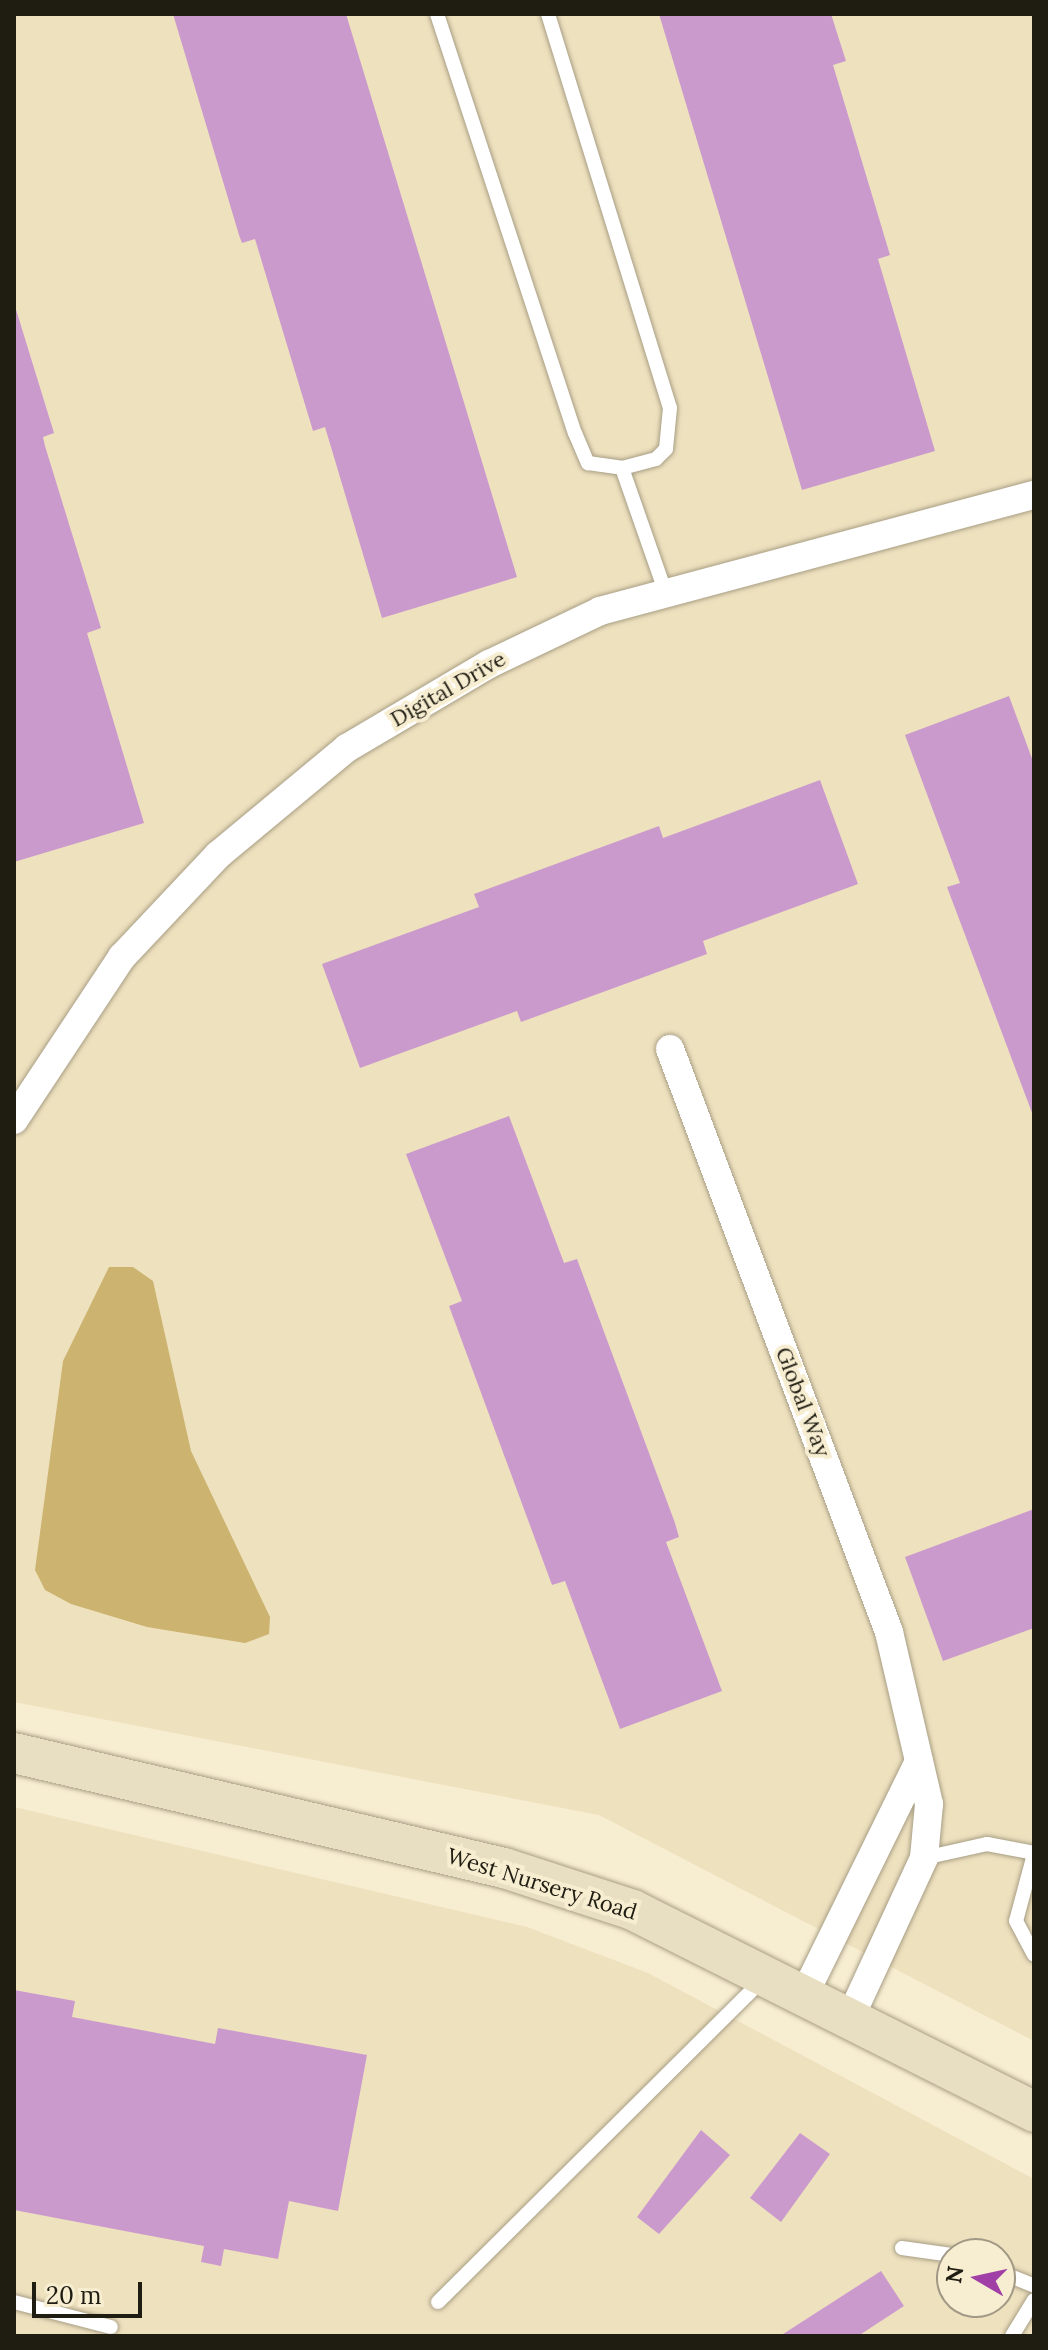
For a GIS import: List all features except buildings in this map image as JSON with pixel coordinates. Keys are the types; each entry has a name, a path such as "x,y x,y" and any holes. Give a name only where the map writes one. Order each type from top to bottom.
{"main road":[{"name":"West Nursery Road","path":"14,1753 504,1868 633,1910 768,1974 1034,2112"}],"street":[{"name":"Digital Drive","path":"14,1120 122,957 218,855 347,748 489,664 600,611 665,591 1034,495"},
{"name":"Global Way","path":"670,1049 889,1632 929,1804 924,1858 851,2016"},
{"path":"805,1993 919,1761"}],"lane":[{"path":"437,14 575,433 588,463 622,468 656,459 666,449 670,408 548,14"},
{"path":"622,468 665,591"},
{"path":"924,1858 987,1844 1034,1853 1016,1921 1034,1955"},
{"path":"438,2302 768,1974"},
{"path":"902,2248 936,2253"},
{"path":"1012,2336 1034,2300"},
{"path":"14,2302 111,2327"}],"shaded area":[{"path":"14,14 1034,14 1034,2041 599,1815 14,1702"},
{"path":"109,1267 133,1267 153,1281 191,1451 270,1617 269,1634 245,1643 147,1627 71,1604 45,1590 35,1570 63,1361"},
{"path":"14,1807 527,1927 648,1973 1034,2179 1034,2336 14,2336"}]}
